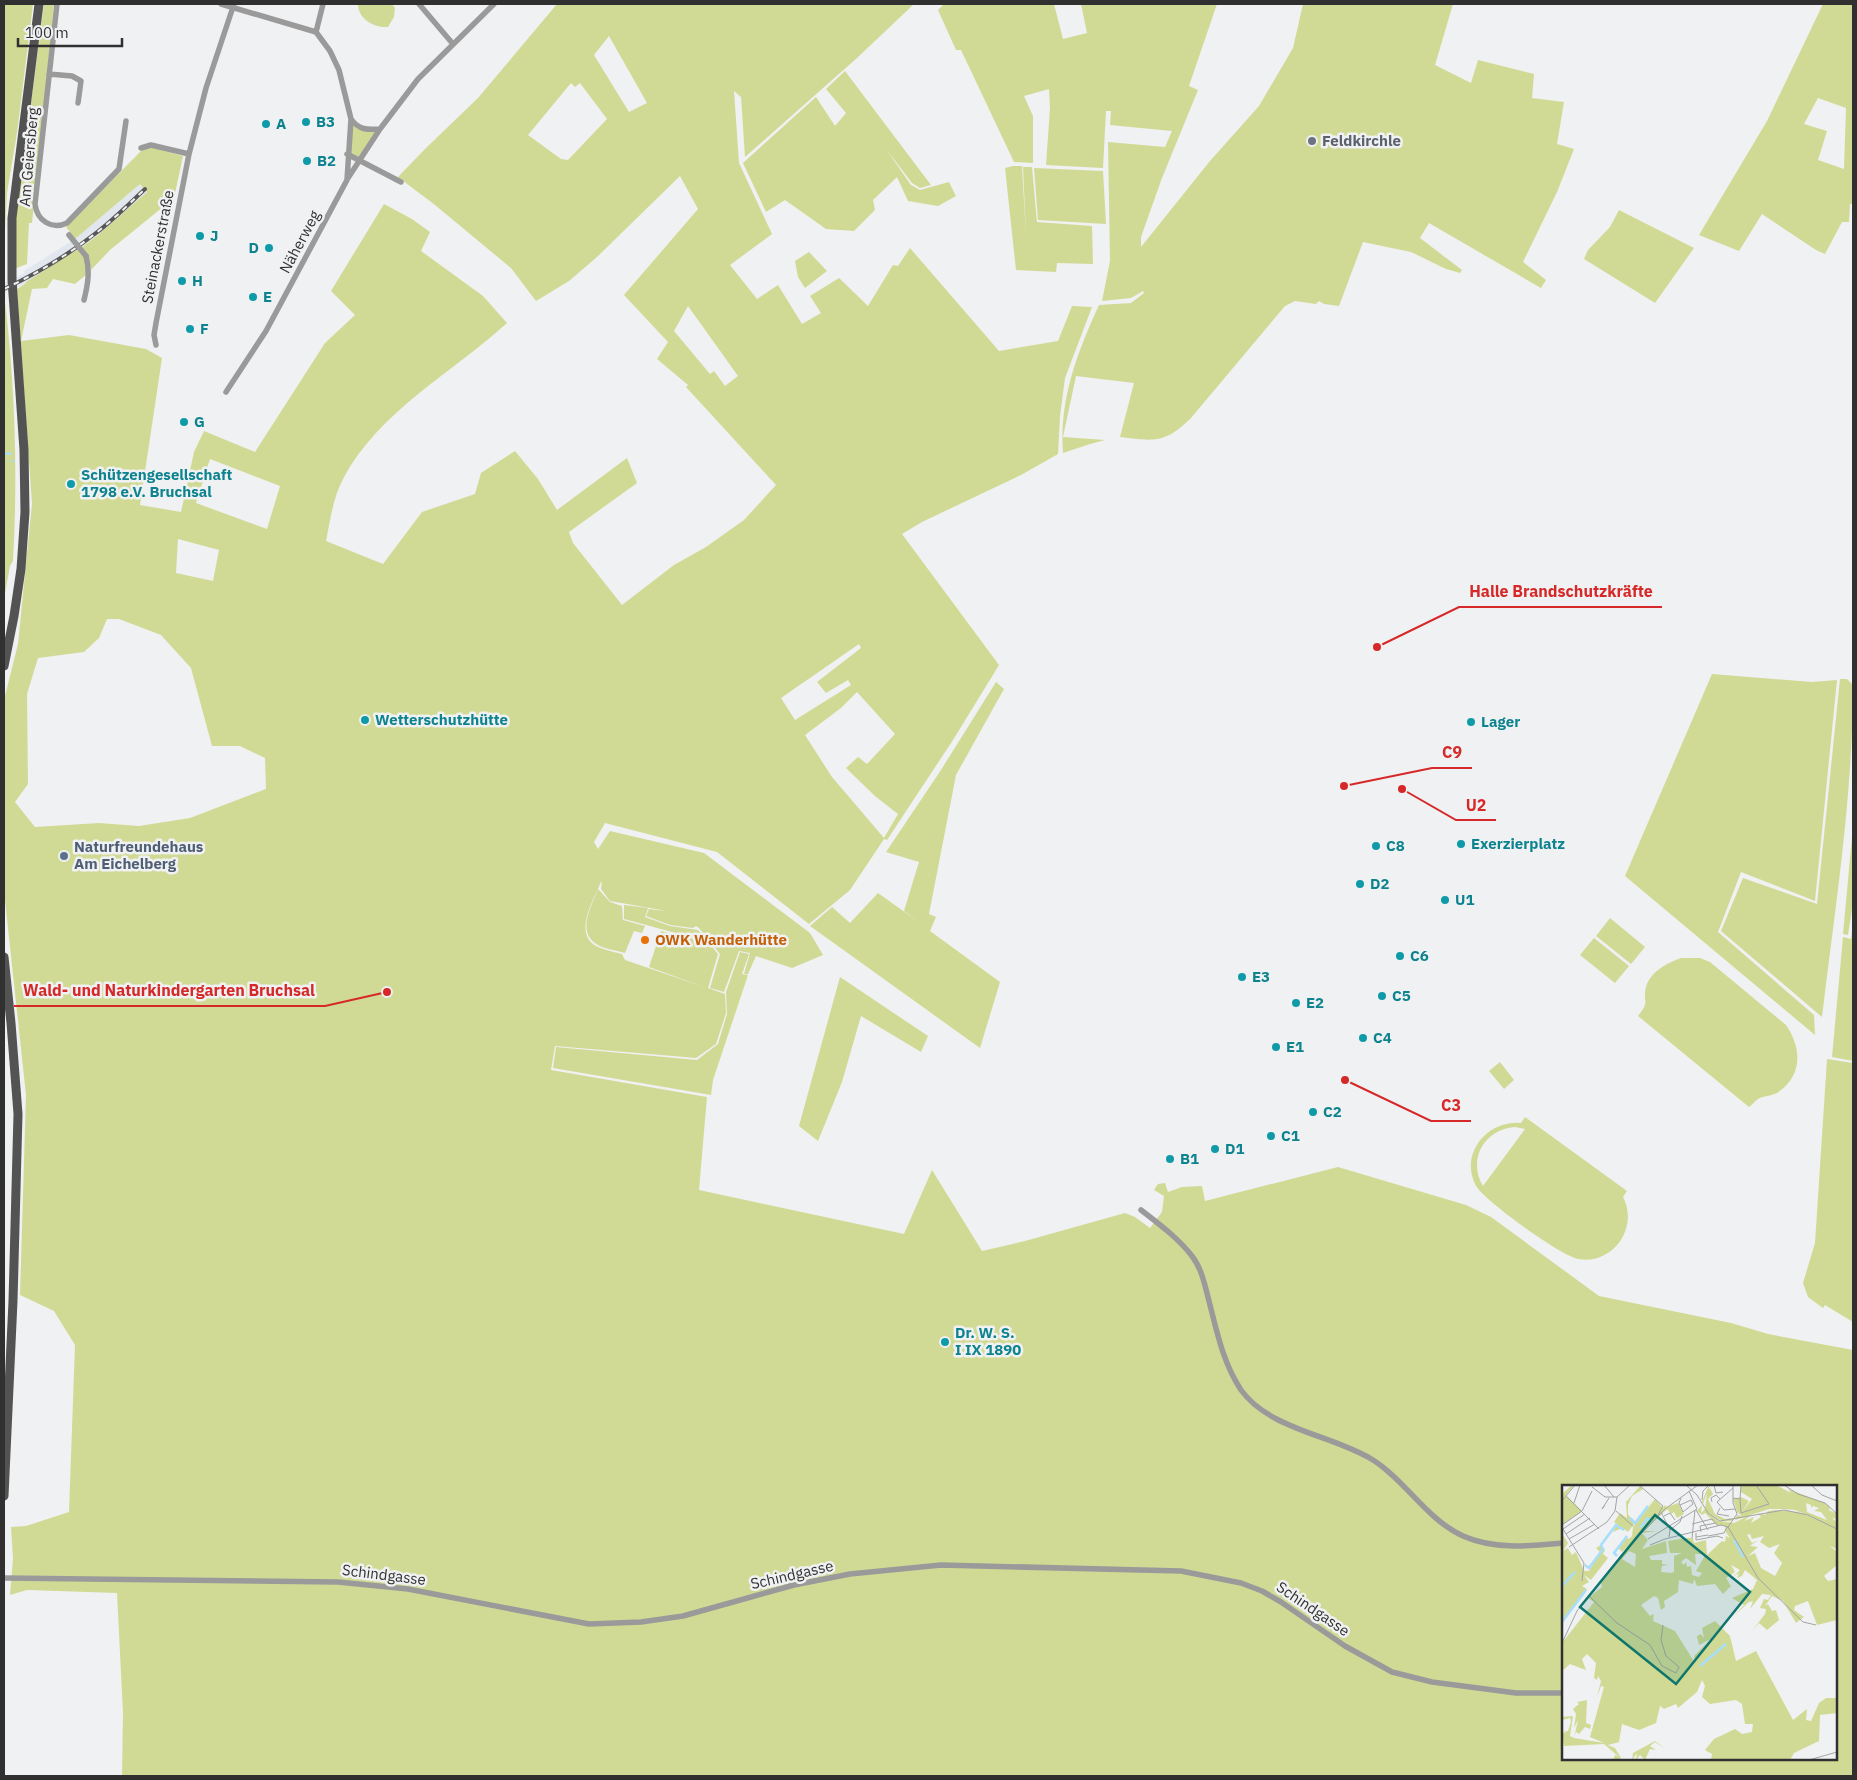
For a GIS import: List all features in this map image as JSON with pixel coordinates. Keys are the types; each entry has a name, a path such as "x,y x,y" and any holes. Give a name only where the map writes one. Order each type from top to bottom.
{"main road":[{"path":"4,666 21,569 25,512 24,450 12,280 12,218 39,4"},
{"path":"4,957 18,1114 13,1300 4,1496"}],"street":[{"name":"Am Geiersberg","path":"57,4 35,204 36,214 42,221 61,226 86,256 89,267 84,300"},
{"path":"221,4 316,32 323,4"},
{"path":"418,4 453,44"},
{"path":"347,180 358,159 418,79 494,4"},
{"name":"Steinackerstraße","path":"156,345 154,335 156,323 189,154 206,88 233,6"},
{"name":"Näherweg","path":"226,392 266,331 347,180 347,154 351,119 338,70 330,51 316,32"},
{"path":"49,74 72,76 81,81 78,103"},
{"path":"351,119 356,126 363,129 380,129"},
{"path":"61,226 67,223 119,169 126,122"},
{"path":"140,148 151,145 189,154"},
{"path":"347,154 401,182"},
{"path":"1141,1210 1170,1233 1192,1257 1203,1277 1223,1353 1231,1374 1243,1392 1258,1407 1275,1418 1354,1449 1374,1461 1386,1470 1430,1514 1463,1536 1498,1545 1516,1546 1562,1543"},
{"name":"Schindgasse","path":"4,1578 338,1582 408,1589 589,1624 641,1622 683,1616 794,1584 850,1574 941,1565 1181,1571 1240,1583 1262,1590 1345,1646 1392,1672 1432,1682 1516,1693 1562,1693"}],"shaded area":[{"path":"140,184 147,192 98,235 65,259 26,283 4,293 4,283 25,273 24,271 75,239"}],"green space":[{"path":"4,4 33,4 17,133 7,193 4,248"},
{"path":"44,4 54,4 32,223 29,223 27,264 14,269 14,232"},
{"path":"358,4 392,4 395,8 394,17 388,27 377,26 364,18"},
{"path":"557,4 914,4 857,58 745,157 741,97 734,91 739,163 772,234 730,265 757,299 778,285 802,324 821,313 810,296 839,278 868,306 893,265 898,266 910,248 999,351 1058,341 1072,306 1092,307 1065,378 1058,454 1021,475 922,522 902,534 999,665 953,740 887,840 884,839 850,890 809,924 717,852 605,823 594,842 598,849 610,831 704,853 810,933 823,955 792,968 756,956 748,974 744,974 750,953 739,951 724,992 710,988 720,954 699,928 696,926 693,928 670,925 646,916 649,909 667,911 610,901 601,889 601,882 587,916 586,933 589,940 596,946 622,954 625,960 704,987 649,967 661,931 709,943 718,954 708,988 725,994 726,1013 716,1044 696,1058 555,1046 551,1070 707,1097 699,1190 904,1234 932,1170 982,1251 1125,1213 1135,1217 1150,1228 1162,1212 1164,1196 1154,1190 1158,1184 1165,1183 1168,1192 1182,1187 1202,1186 1205,1201 1338,1167 1466,1205 1491,1217 1599,1296 1731,1323 1768,1334 1853,1350 1853,1776 122,1776 123,1713 117,1593 27,1590 10,1595 13,1558 11,1527 26,1526 69,1512 75,1345 54,1311 20,1295 26,1095 4,891 4,700 18,644 32,504 17,289 78,249 84,257 87,274 75,284 53,279 47,288 32,289 21,341 69,335 146,349 162,358 140,505 181,512 194,452 204,431 255,452 325,343 355,315 331,291 384,204 412,219 430,232 421,251 483,296 507,323 418,394 376,433 358,455 343,479 332,510 326,541 383,564 422,512 475,494 481,473 515,451 538,479 557,510 627,458 637,483 569,532 573,543 622,605 674,565 706,547 744,520 776,485 686,387 688,385 657,359 668,342 624,295 698,209 680,176 597,257 569,281 536,301 511,268 398,177 478,98","holes":["609,36 647,103 629,112 594,55","571,83 575,87 580,83 607,119 568,160 561,159 528,135","688,306 738,376 725,386 714,371 710,374 674,331","210,459 280,486 267,529 196,503","178,539 219,550 213,581 176,573","107,619 119,619 161,635 191,668 212,746 240,746 265,758 266,789 190,818 139,826 99,823 35,827 15,802 28,784 27,694 38,658 84,652 99,638","859,644 861,648 817,682 826,693 848,680 851,685 795,720 781,698","857,692 895,734 867,764 858,757 846,768 875,796 898,814 884,838 832,777 805,735 841,708"]},
{"path":"944,4 1054,4 1063,39 1087,33 1081,4 1217,4 1189,86 1198,90 1162,178 1141,237 1141,247 1210,161 1259,106 1293,48 1303,4 1453,4 1435,65 1471,83 1478,60 1534,74 1532,98 1564,102 1557,144 1574,149 1557,192 1523,262 1546,280 1541,288 1429,223 1420,238 1462,270 1460,273 1446,269 1411,252 1363,242 1339,306 1324,304 1319,301 1316,304 1295,301 1285,306 1191,418 1166,436 1151,440 1120,437 1134,383 1076,376 1063,437 1105,440 1063,453 1062,433 1064,414 1071,377 1099,305 1131,303 1144,293 1143,291 1131,298 1102,301 1110,261 1108,142 1165,147 1172,131 1110,125 1111,111 1106,111 1103,168 1046,165 1050,108 1049,89 1024,96 1033,116 1033,163 1014,162 961,50 956,50 938,10"},
{"path":"1823,4 1853,4 1853,204 1850,204 1849,222 1842,222 1825,254 1762,214 1739,251 1699,235 1767,121","holes":["1818,98 1846,108 1844,169 1818,160 1827,131 1804,124"]},
{"path":"845,71 931,185 920,188 912,183 886,149 911,185 920,190 949,182 956,196 938,206 908,201 897,177 873,200 875,210 854,231 826,229 785,200 766,212 743,163 816,97 835,126 846,113 826,89"},
{"path":"351,119 356,126 380,129 358,159 347,154"},
{"path":"150,147 183,156 174,198 110,250 91,270 88,255 82,247 147,192 140,184 75,239 66,227 142,150"},
{"path":"1022,166 1026,235 1023,167 1032,167 1037,222 1092,226 1093,264 1057,263 1056,272 1016,270 1005,168"},
{"path":"1034,168 1103,171 1106,224 1038,220"},
{"path":"1619,210 1694,248 1655,303 1584,259 1588,250 1610,227"},
{"path":"809,252 827,271 805,288 798,277 795,261"},
{"path":"4,293 15,427 15,528 13,561 10,566 4,599"},
{"path":"1712,674 1812,682 1837,680 1815,901 1741,872 1718,932 1814,1015 1815,1035 1625,876"},
{"path":"1840,679 1847,679 1853,685 1850,768 1847,810 1822,1017 1721,931 1743,878 1817,904"},
{"path":"996,682 1004,689 956,775 929,914 936,917 930,931 1000,982 980,1048 810,926 832,907 850,923 878,893 920,923 904,911 919,862 886,852 941,770"},
{"path":"1853,826 1853,903 1848,935 1843,934"},
{"path":"598,889 610,902 622,906 623,920 645,926 642,933 634,931 625,953 598,945 590,938 587,931 586,924"},
{"path":"624,905 648,908 645,917 670,926 698,930 709,942 624,919"},
{"path":"1610,918 1645,947 1631,964 1596,936"},
{"path":"1853,923 1853,1061 1832,1057 1843,937 1851,939"},
{"path":"1594,938 1629,966 1615,983 1580,955"},
{"path":"740,952 749,954 742,974 748,975 713,1080 711,1095 553,1068 556,1047 697,1060 718,1044 727,1014 726,992"},
{"path":"1681,958 1700,958 1710,962 1786,1025 1795,1043 1797,1061 1792,1078 1777,1093 1758,1099 1749,1107 1638,1016 1645,1004 1645,992 1648,981 1665,965"},
{"path":"840,977 928,1036 921,1052 861,1016 842,1082 818,1141 799,1126"},
{"path":"1827,1059 1853,1063 1853,1322 1825,1305 1823,1308 1808,1297 1803,1283 1815,1243"},
{"path":"1500,1062 1514,1080 1504,1089 1489,1071"},
{"path":"1525,1117 1627,1191 1623,1197 1628,1215 1627,1227 1622,1239 1610,1252 1589,1260 1569,1256 1541,1239 1508,1215 1476,1186 1471,1162 1479,1141 1497,1127 1521,1123","holes":["1515,1127 1525,1129 1483,1186 1477,1166 1478,1156 1487,1139 1504,1129"]}],"waterway":[{"path":"4,453 11,454"}],"railway":[{"path":"4,289 74,249 109,223 145,189"}],"place":[{"name":"B3","path":"306,122"},
{"name":"A","path":"266,124"},
{"name":"Feldkirchle","path":"1312,141"},
{"name":"B2","path":"307,161"},
{"name":"J","path":"200,236"},
{"name":"D","path":"269,248"},
{"name":"H","path":"182,281"},
{"name":"E","path":"253,297"},
{"name":"F","path":"190,329"},
{"name":"G","path":"184,422"},
{"name":"Schützengesellschaft 1798 e.V. Bruchsal","path":"71,484"},
{"name":"Halle Brandschutzkräfte","path":"1377,647"},
{"name":"Wetterschutzhütte","path":"365,720"},
{"name":"Lager","path":"1471,722"},
{"name":"C9","path":"1344,786"},
{"name":"U2","path":"1402,789"},
{"name":"Exerzierplatz","path":"1461,844"},
{"name":"C8","path":"1376,846"},
{"name":"Naturfreundehaus Am Eichelberg","path":"64,856"},
{"name":"D2","path":"1360,884"},
{"name":"U1","path":"1445,900"},
{"name":"OWK Wanderhütte","path":"645,940"},
{"name":"C6","path":"1400,956"},
{"name":"E3","path":"1242,977"},
{"name":"Wald- und Naturkindergarten Bruchsal","path":"387,992"},
{"name":"C5","path":"1382,996"},
{"name":"E2","path":"1296,1003"},
{"name":"C4","path":"1363,1038"},
{"name":"E1","path":"1276,1047"},
{"name":"C3","path":"1345,1080"},
{"name":"C2","path":"1313,1112"},
{"name":"C1","path":"1271,1136"},
{"name":"D1","path":"1215,1149"},
{"name":"B1","path":"1170,1159"},
{"name":"Dr. W. S. I IX 1890","path":"945,1342"}]}
